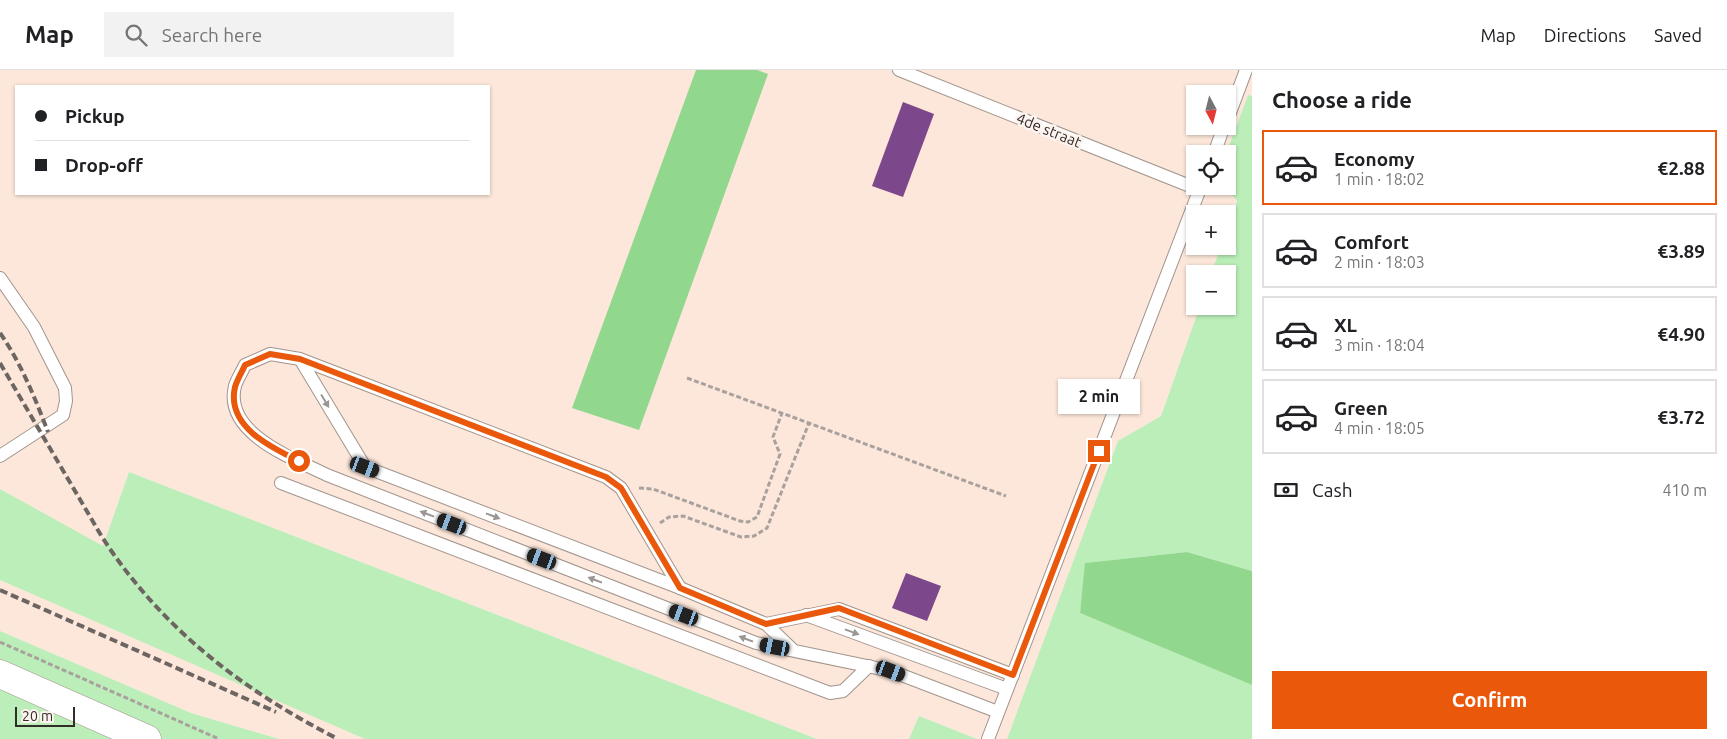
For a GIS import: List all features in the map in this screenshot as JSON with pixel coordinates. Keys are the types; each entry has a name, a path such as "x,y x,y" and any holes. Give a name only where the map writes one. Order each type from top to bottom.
{"street":[{"path":"0,674 147,739"}],"lane":[{"name":"4de straat","path":"899,70 1186,183"},
{"path":"1236,97 1246,70"},
{"path":"988,739 1197,195"},
{"path":"0,278 34,327 64,388 66,401 63,415 0,456"},
{"path":"680,588 621,488 606,477 300,359 270,354 245,365 235,387 235,404 243,425 270,447 327,475 756,643 891,671 998,712"},
{"path":"300,359 365,467 680,588 766,624 793,650"},
{"path":"281,483 830,693 843,691 869,666"},
{"path":"766,624 839,608 1013,675"},
{"path":"806,615 1007,689"}],"path":[{"path":"687,378 1006,496"},
{"path":"621,488 653,489 740,520 748,522 757,518 780,454 773,436 782,413"},
{"path":"646,530 669,517 683,516 741,537 754,536 767,528 809,423"},
{"path":"0,642 219,739"}],"shaded area":[{"path":"0,70 1252,70 1252,96 1248,95 1236,127 1236,85 1186,85 1186,135 1233,135 1229,145 1186,145 1186,195 1233,195 1237,200 1235,205 1186,205 1186,255 1218,255 1214,265 1186,265 1186,315 1197,315 1161,416 1118,441 1007,739 977,739 919,716 909,739 817,739 129,472 103,547 0,489"},
{"path":"0,580 365,739 279,739 191,713 0,631"}],"green space":[{"path":"696,70 757,70 768,74 639,430 572,408"},
{"path":"1248,95 1252,96 1252,571 1187,552 1086,563 1080,613 1252,685 1252,739 1007,739 1118,441 1161,416 1197,315 1236,315 1236,265 1214,265 1218,255 1236,255 1237,201 1233,195 1236,195 1236,145 1229,145 1233,135 1236,135 1236,127"},
{"path":"129,472 817,739 365,739 0,580 0,489 103,546"},
{"path":"1187,552 1252,571 1252,685 1080,613 1085,563"},
{"path":"0,631 191,713 279,739 0,739"},
{"path":"919,716 977,739 909,739"}],"building":[{"path":"903,102 934,114 903,197 872,186"},
{"path":"906,573 941,586 927,621 892,608"}],"railway":[{"path":"0,333 21,369 48,432"},
{"path":"0,363 102,537 125,570 150,600 177,628 237,678 269,700 338,739"},
{"path":"0,590 276,712"}],"route":[{"path":"299,461 270,447 243,425 235,404 235,387 245,365 270,354 300,359 606,477 621,488 680,588 766,624 839,608 1013,675 1099,451"}]}
